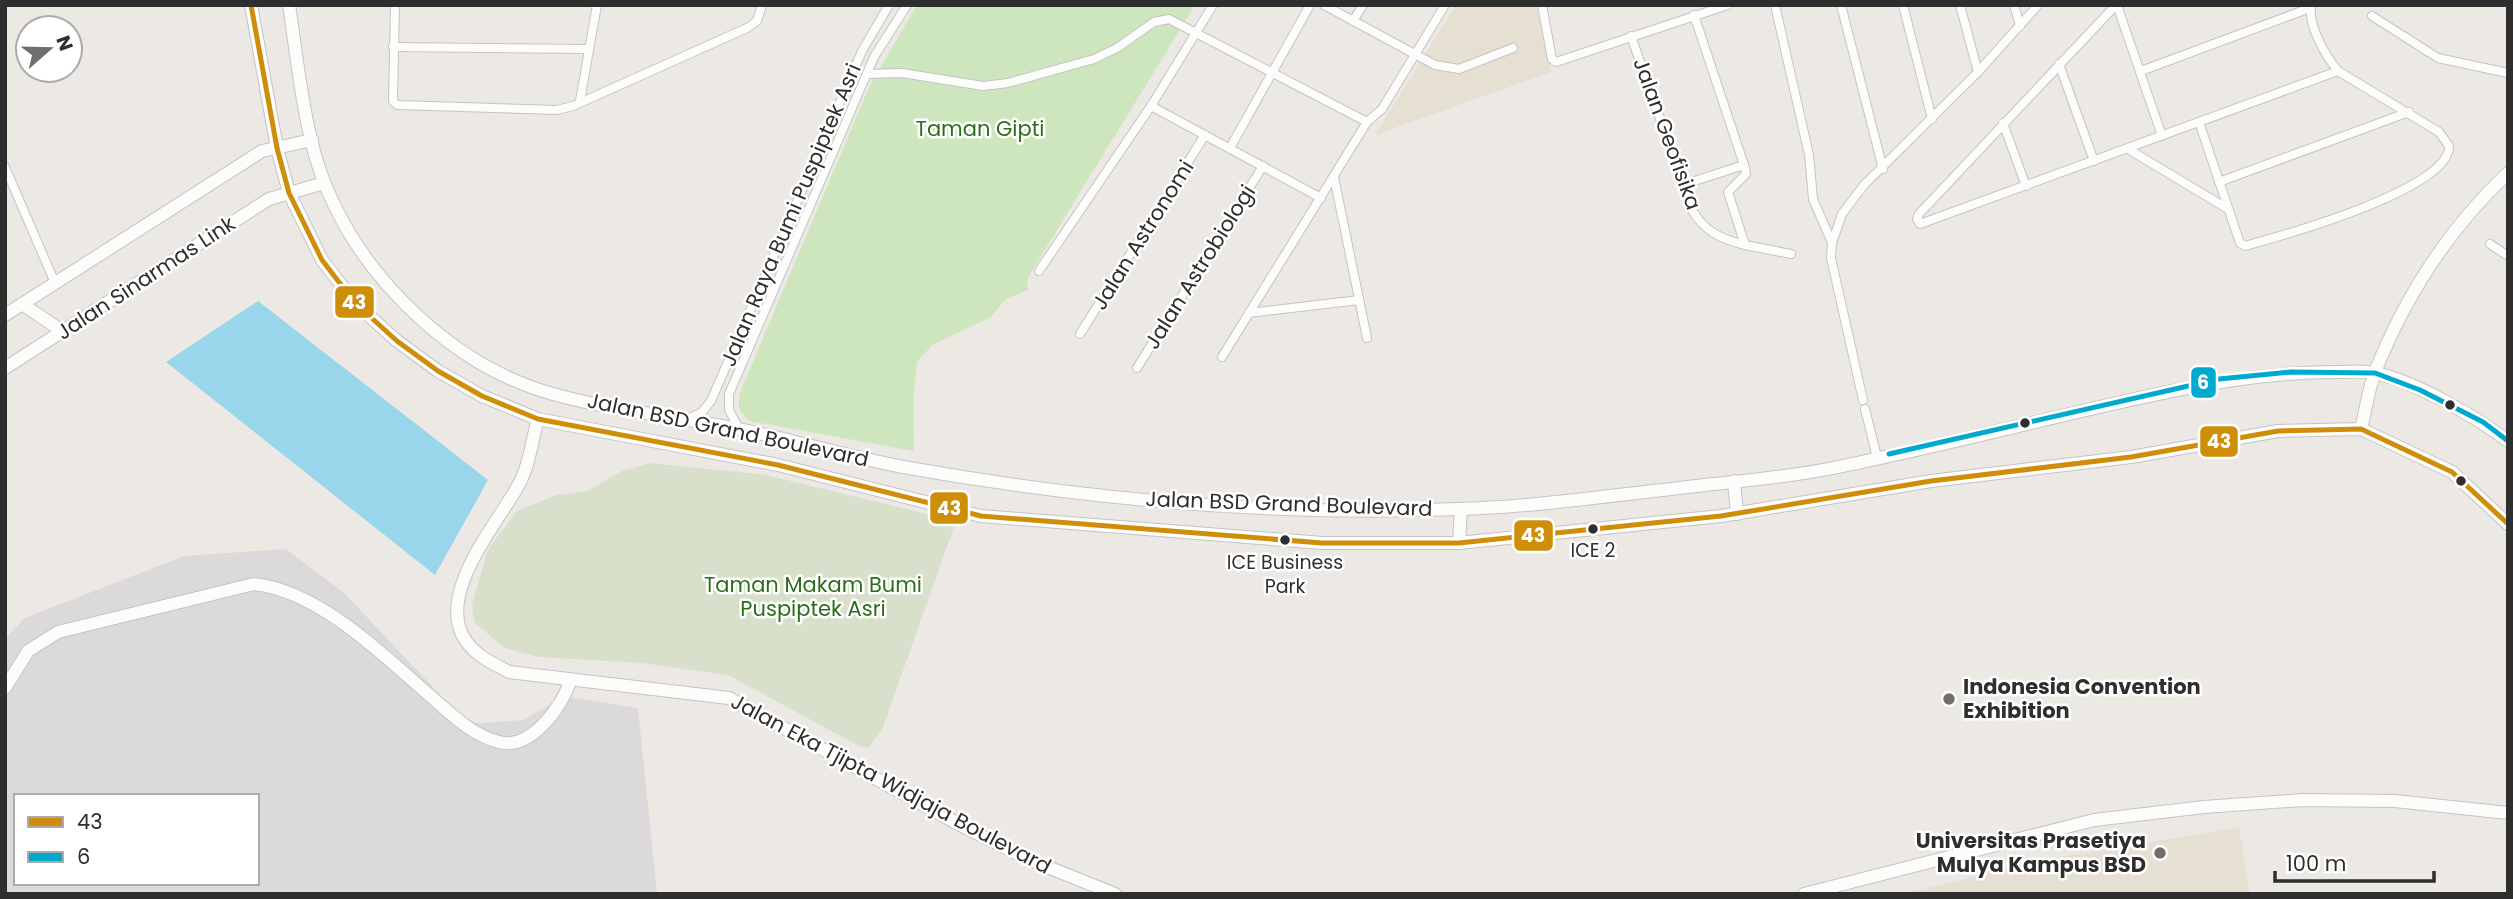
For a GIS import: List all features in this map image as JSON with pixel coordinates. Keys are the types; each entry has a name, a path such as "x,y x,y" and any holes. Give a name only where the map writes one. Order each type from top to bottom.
{"main road":[{"name":"Jalan BSD Grand Boulevard","path":"251,5 277,148 289,193 322,260 355,303 397,341 438,371 482,396 538,419 778,465 981,516 1322,543 1459,543 1738,514 1931,481 2131,457 2278,431 2361,429 2452,472 2508,524"},
{"name":"Jalan BSD Grand Boulevard","path":"289,5 312,140 324,183 355,243 422,320 497,372 547,392 739,429 903,467 1079,494 1216,505 1356,510 1461,509 1535,504 1830,468 2219,380 2291,372 2375,373 2420,390 2483,422 2508,441"},
{"name":"Jalan Sinarmas Link","path":"6,313 262,151 312,140"},
{"path":"2361,429 2375,373 2430,261 2478,200 2508,173"},
{"name":"Jalan Sinarmas Link","path":"5,368 269,199 324,183"},
{"path":"22,304 62,331"},
{"name":"Jalan Eka Tjipta Widjaja Boulevard","path":"538,419 520,483 483,536 460,592 456,614 465,640 480,656 509,673 715,694 736,700 964,827 1030,860 1115,894"},
{"path":"1734,481 1738,514"},
{"path":"1459,543 1461,509"},
{"path":"5,688 28,651 58,632 254,584 276,586 302,596 345,626 454,717 500,743 521,741 537,728 566,696 570,681"},
{"path":"1809,893 1840,889 2095,820 2204,807 2303,800 2361,800 2508,813"}],"street":[{"path":"395,5 393,101 400,106 557,110 747,28 757,20 762,5"},
{"path":"580,102 597,5"},
{"name":"Jalan Raya Bumi Puspiptek Asri","path":"688,419 702,412 711,401 862,51 889,5"},
{"name":"Jalan Raya Bumi Puspiptek Asri","path":"739,429 729,410 729,394 867,74 907,5"},
{"path":"1039,271 1151,106 1213,5"},
{"path":"1230,148 1310,5"},
{"path":"1324,5 1435,65 1455,70 1513,48"},
{"path":"1353,21 1363,5"},
{"path":"1222,357 1367,122 1382,109 1446,5"},
{"path":"1542,5 1554,61 1728,5"},
{"path":"1774,5 1809,155 1813,199 1832,243 1833,274 1877,457"},
{"path":"1841,5 1884,169"},
{"path":"1903,5 1932,119"},
{"path":"1960,5 1979,72"},
{"path":"2014,5 2020,26"},
{"path":"1832,243 1848,206 1864,185 1884,169 1979,72 2038,5"},
{"path":"2162,136 2116,5 1919,214 1918,222 1925,224 2338,71"},
{"path":"2141,71 2310,7 2328,58 2338,71 2439,132 2449,146 2445,162 2422,181 2298,231 2245,246 2240,243 2199,122"},
{"path":"1682,185 1744,165 1694,15"},
{"path":"2372,16 2438,58 2508,73"},
{"name":"Jalan Raya Bumi Puspiptek Asri","path":"867,74 902,74 982,86 1008,83 1094,59 1164,19 1273,71 1367,122"},
{"name":"Jalan Geofisika","path":"1631,36 1682,185 1699,223 1718,238 1791,254"},
{"path":"393,47 589,48"},
{"path":"2059,64 2094,161"},
{"path":"841,100 854,105"},
{"path":"1151,106 1321,198"},
{"path":"2219,182 2409,112"},
{"path":"2003,123 2026,186"},
{"name":"Jalan Astronomi","path":"1080,334 1205,135"},
{"path":"2128,149 2228,209"},
{"name":"Jalan Geofisika","path":"1744,165 1746,174 1728,192 1745,245"},
{"name":"Jalan Astrobiologi","path":"1137,368 1263,166"},
{"path":"5,167 55,283"},
{"path":"1334,177 1367,338"},
{"path":"2490,244 2508,256"},
{"path":"1249,313 1359,300"}],"shaded area":[{"path":"1456,5 1536,5 1551,72 1375,135"},
{"path":"286,549 343,592 468,724 524,720 564,696 638,708 657,894 5,894 5,639 25,618 184,556"},
{"name":"Universitas Prasetiya Mulya Kampus BSD","path":"2239,827 2250,894 1905,894 2031,862"}],"green space":[{"name":"Taman Gipti","path":"917,5 1195,5 1027,279 1028,290 1006,299 991,317 932,345 917,362 913,401 914,451 749,421 739,409 739,395 870,85"},
{"name":"Taman Makam Bumi Puspiptek Asri","path":"650,463 766,475 956,521 882,730 868,748 861,747 728,675 642,663 538,657 504,648 474,622 472,605 488,549 517,511 557,495 587,491 622,471"}],"water":[{"path":"258,301 488,480 435,575 166,362"}],"transit line":[{"name":"43","path":"251,5 277,148 289,193 322,260 355,303 397,341 438,371 482,396 538,419 778,465 981,516 1322,543 1459,543 1721,516 1931,481 2131,457 2278,431 2361,429 2452,472 2508,524"},
{"name":"6","path":"1889,454 2219,379 2291,372 2375,373 2420,390 2483,422 2508,441"}],"place":[{"name":"ICE 2","path":"1593,529"},
{"name":"ICE Business Park","path":"1285,540"},
{"name":"Indonesia Convention Exhibition","path":"1949,699"},
{"name":"Universitas Prasetiya Mulya Kampus BSD","path":"2160,853"}]}
